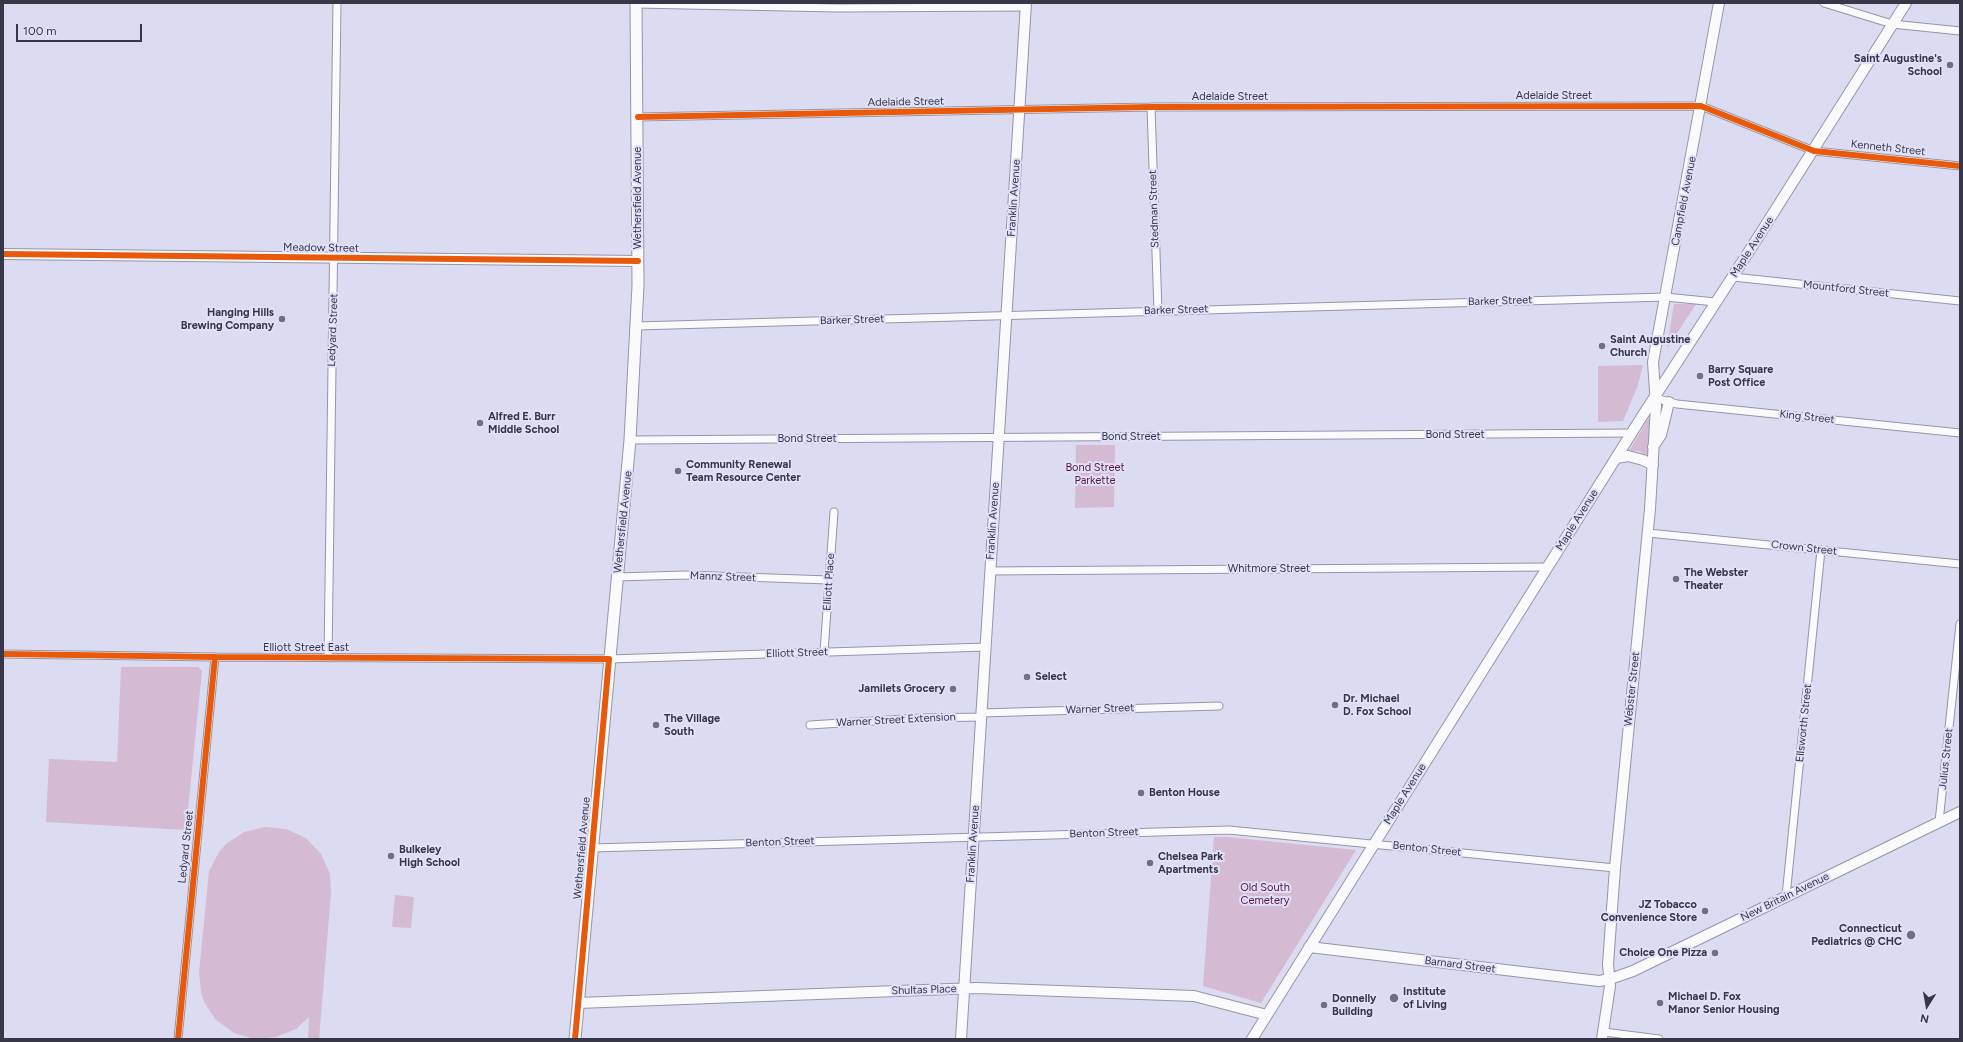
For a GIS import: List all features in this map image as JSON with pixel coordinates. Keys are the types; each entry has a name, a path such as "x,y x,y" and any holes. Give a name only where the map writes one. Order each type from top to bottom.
{"main road":[{"name":"Campfield Avenue","path":"1655,398 1653,362 1719,3"},
{"name":"Maple Avenue","path":"1252,1039 1631,433 1655,398 1715,302 1733,278 1906,3"},
{"name":"Wethersfield Avenue","path":"575,1039 630,440 638,261 636,4"},
{"name":"Franklin Avenue","path":"961,1039 1026,5"},
{"name":"Meadow Street","path":"3,254 638,261"},
{"name":"Webster Street","path":"1603,1035 1610,979 1608,964 1615,868 1648,533 1653,465 1655,398"},
{"path":"1653,447 1661,434 1669,402"},
{"path":"1616,458 1628,456 1643,460 1653,465"},
{"name":"New Britain Avenue","path":"1610,979 1633,971 1960,812"},
{"name":"Barnard Street","path":"1309,947 1597,981 1610,979"},
{"name":"Shultas Place","path":"578,1003 964,988 1194,996 1267,1015"}],"street":[{"name":"Ledyard Street","path":"328,658 335,258 337,3"},
{"path":"1824,3 1892,24 1960,31"},
{"path":"636,4 837,8 1026,5"},
{"name":"Adelaide Street","path":"638,117 1151,107 1701,106 1814,151"},
{"name":"Stedman Street","path":"1151,107 1158,311"},
{"name":"Kenneth Street","path":"1814,151 1960,166"},
{"name":"Mountford Street","path":"1733,278 1960,301"},
{"name":"Barker Street","path":"636,326 1666,297 1715,302"},
{"name":"King Street","path":"1655,398 1669,402 1960,433"},
{"name":"Bond Street","path":"630,440 1631,433"},
{"name":"Elliott Place","path":"824,652 834,512"},
{"name":"Crown Street","path":"1648,533 1960,564"},
{"name":"Ellsworth Street","path":"1786,896 1822,550"},
{"name":"Whitmore Street","path":"990,571 1547,568"},
{"name":"Mannz Street","path":"617,576 685,575 829,580"},
{"name":"Julius Street","path":"1939,822 1960,624"},
{"name":"Elliott Street","path":"609,659 986,647"},
{"name":"Elliott Street East","path":"3,654 328,658 609,659"},
{"name":"Ledyard Street","path":"178,1039 215,657"},
{"name":"Warner Street","path":"981,715 1219,706"},
{"name":"Warner Street Extension","path":"810,725 981,715"},
{"name":"Benton Street","path":"592,848 1229,830 1615,868"},
{"path":"1603,1035 1659,1039"}],"green space":[{"path":"1674,304 1696,304 1668,347 1667,346"},
{"path":"1643,365 1638,385 1623,421 1598,422 1598,366"},
{"path":"1648,419 1650,419 1648,456 1639,451 1629,451"},
{"name":"Bond Street Parkette","path":"1076,445 1115,445 1114,507 1075,508"},
{"path":"121,667 198,667 202,671 186,830 46,822 49,759 117,762"},
{"path":"265,827 286,829 306,838 321,854 330,874 331,893 319,1039 308,1039 309,1017 296,1029 276,1037 255,1039 234,1033 216,1020 204,1002 201,992 199,972 209,871 219,852 226,844 244,832"},
{"name":"Old South Cemetery","path":"1214,837 1356,850 1261,1003 1203,986"},
{"path":"395,895 414,897 411,928 392,927"}],"cycle path":[{"path":"638,117 1151,107 1701,106 1814,151 1960,166"},
{"path":"3,254 638,261"},
{"path":"3,654 215,657 609,659 575,1039"},
{"path":"178,1039 215,657"}],"place":[{"name":"Saint Augustine's School","path":"1950,65"},
{"name":"Hanging Hills Brewing Company","path":"282,319"},
{"name":"Saint Augustine Church","path":"1602,346"},
{"name":"Barry Square Post Office","path":"1700,376"},
{"name":"Alfred E. Burr Middle School","path":"480,423"},
{"name":"Community Renewal Team Resource Center","path":"678,471"},
{"name":"The Webster Theater","path":"1676,579"},
{"name":"Select","path":"1027,677"},
{"name":"Jamilets Grocery","path":"953,689"},
{"name":"Dr. Michael D. Fox School","path":"1335,705"},
{"name":"The Village South","path":"656,725"},
{"name":"Benton House","path":"1141,793"},
{"name":"Bulkeley High School","path":"391,856"},
{"name":"Chelsea Park Apartments","path":"1150,863"},
{"name":"JZ Tobacco Convenience Store","path":"1705,911"},
{"name":"Connecticut Pediatrics @ CHC","path":"1911,935"},
{"name":"Choice One Pizza","path":"1715,953"},
{"name":"Institute of Living","path":"1394,998"},
{"name":"Michael D. Fox Manor Senior Housing","path":"1660,1003"},
{"name":"Donnelly Building","path":"1324,1005"}]}
